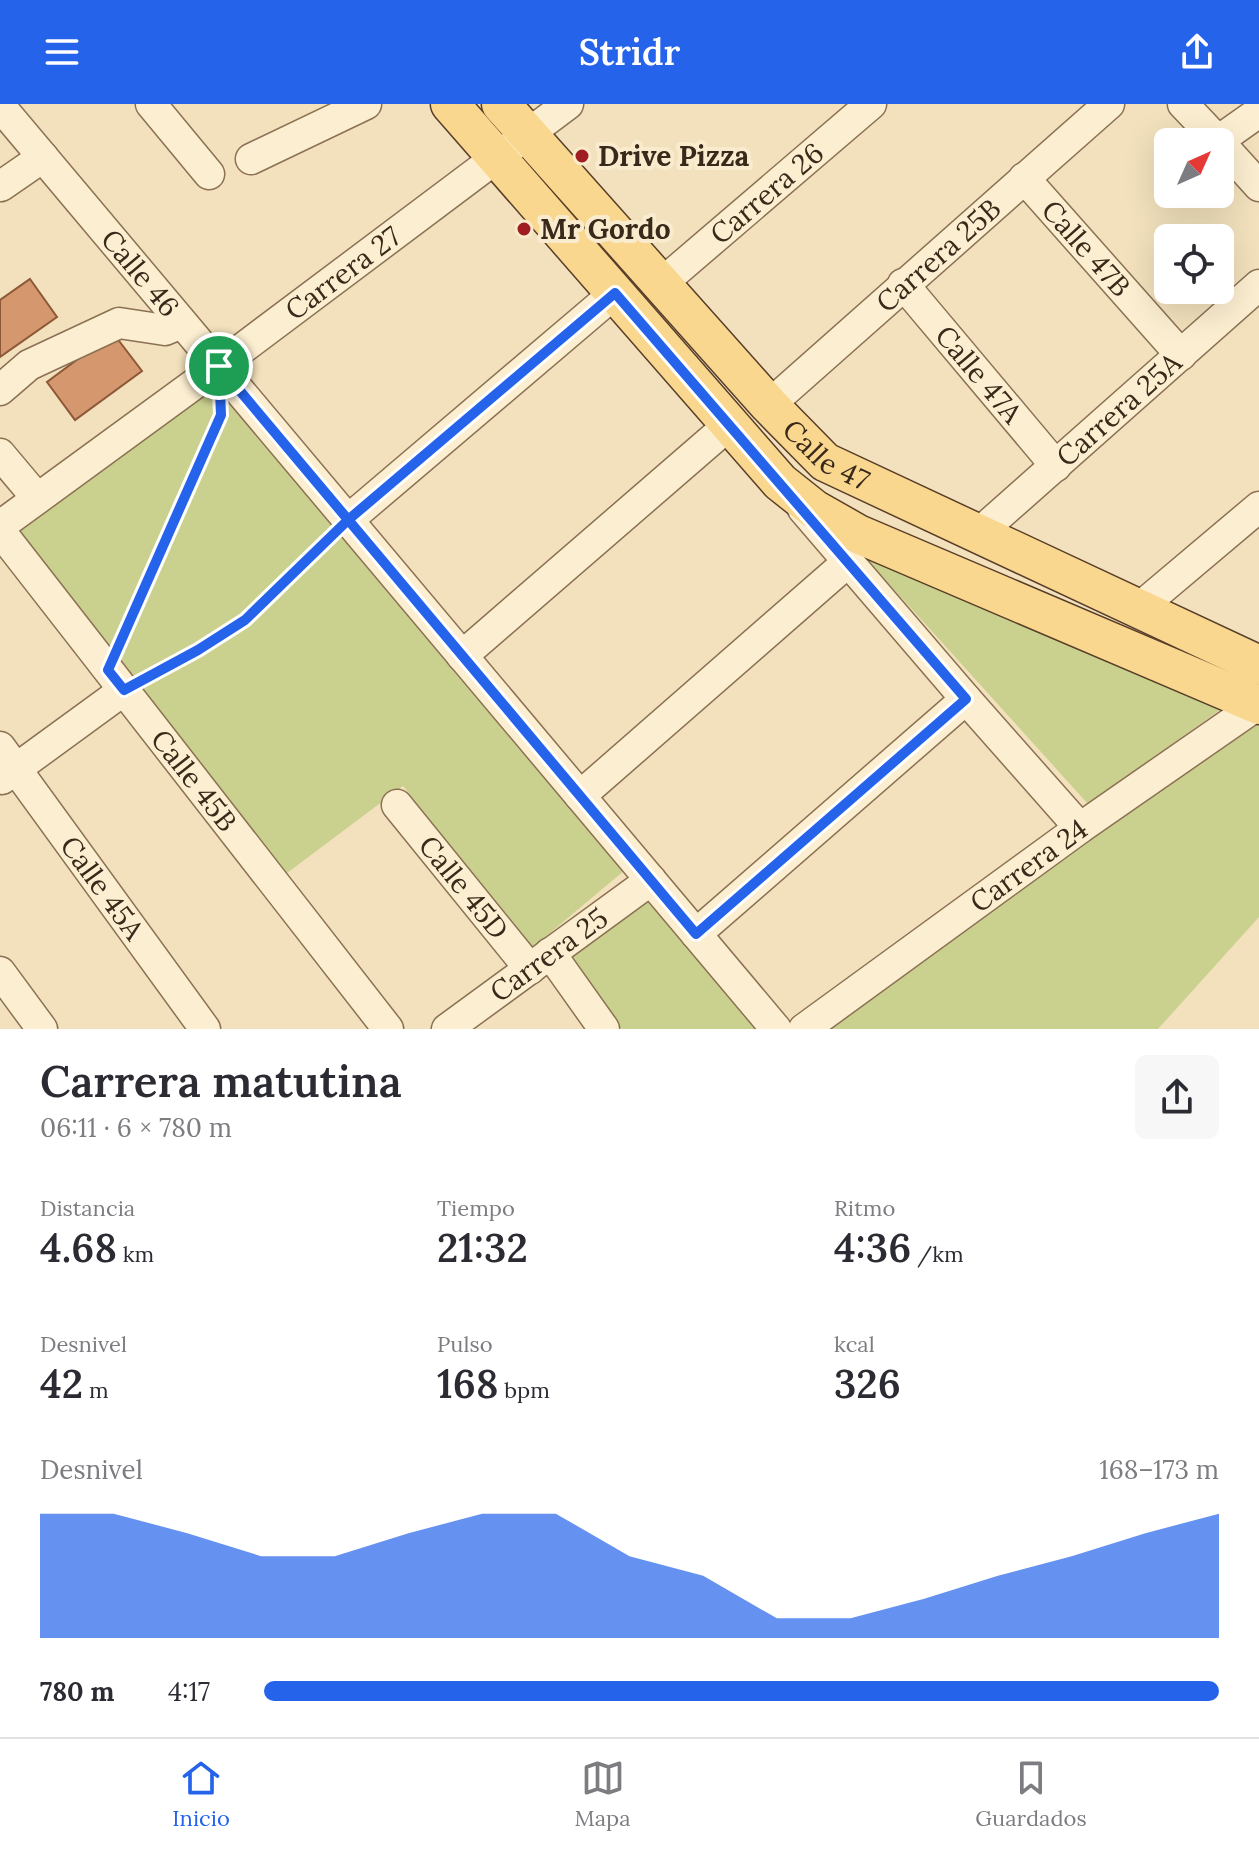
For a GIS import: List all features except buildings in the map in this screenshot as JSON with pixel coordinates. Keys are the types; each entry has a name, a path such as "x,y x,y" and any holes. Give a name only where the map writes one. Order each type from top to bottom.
{"main road":[{"name":"Calle 47","path":"450,104 780,482 814,509 858,534 1258,705"},
{"name":"Calle 47","path":"501,104 769,405 825,462 1259,665"}],"street":[{"path":"151,104 209,174"},
{"path":"251,159 366,104"},
{"name":"Carrera 27","path":"0,528 568,104"},
{"name":"Carrera 26","path":"662,283 871,104"},
{"name":"Carrera 25B","path":"769,405 1109,104"},
{"path":"1183,104 1206,128"},
{"name":"Calle 46","path":"0,106 776,1029"},
{"path":"1234,131 1259,112"},
{"path":"1,186 43,157"},
{"path":"1234,158 1259,186"},
{"name":"Calle 47B","path":"1024,178 1181,355"},
{"name":"Calle 47A","path":"903,284 1056,466"},
{"name":"Carrera 25A","path":"978,534 1259,285"},
{"path":"348,520 615,293"},
{"path":"0,390 29,365 119,323 165,330 182,323"},
{"path":"462,656 730,424"},
{"path":"0,454 37,498"},
{"name":"Calle 47","path":"780,482 1080,828"},
{"path":"1138,609 1259,507"},
{"name":"Calle 45B","path":"0,528 388,1029"},
{"path":"580,796 849,561"},
{"path":"5,765 116,680"},
{"path":"696,934 966,699"},
{"name":"Carrera 24","path":"804,1029 1080,828 1258,705"},
{"name":"Calle 45A","path":"5,765 205,1029"},
{"name":"Calle 45D","path":"397,805 604,1029"},
{"name":"Carrera 25","path":"450,1028 651,880"},
{"path":"0,972 42,1029"}],"path":[{"path":"116,680 221,415 219,366"},
{"path":"116,680 198,650 245,620 348,520"}],"green space":[{"path":"215,385 625,870 532,948 403,786 283,876 13,531"},
{"path":"852,543 1224,707 1088,804"},
{"path":"1259,705 1259,917 1158,1029 805,1029"},
{"path":"653,893 762,1029 622,1029 565,955"}],"place":[{"name":"Drive Pizza","path":"582,156"},
{"name":"Mr Gordo","path":"524,229"}],"route":[{"path":"219,366 221,415 108,670 124,690 198,650 245,620 348,520 615,293 966,699 696,934 348,520 283,443 219,366"}]}
